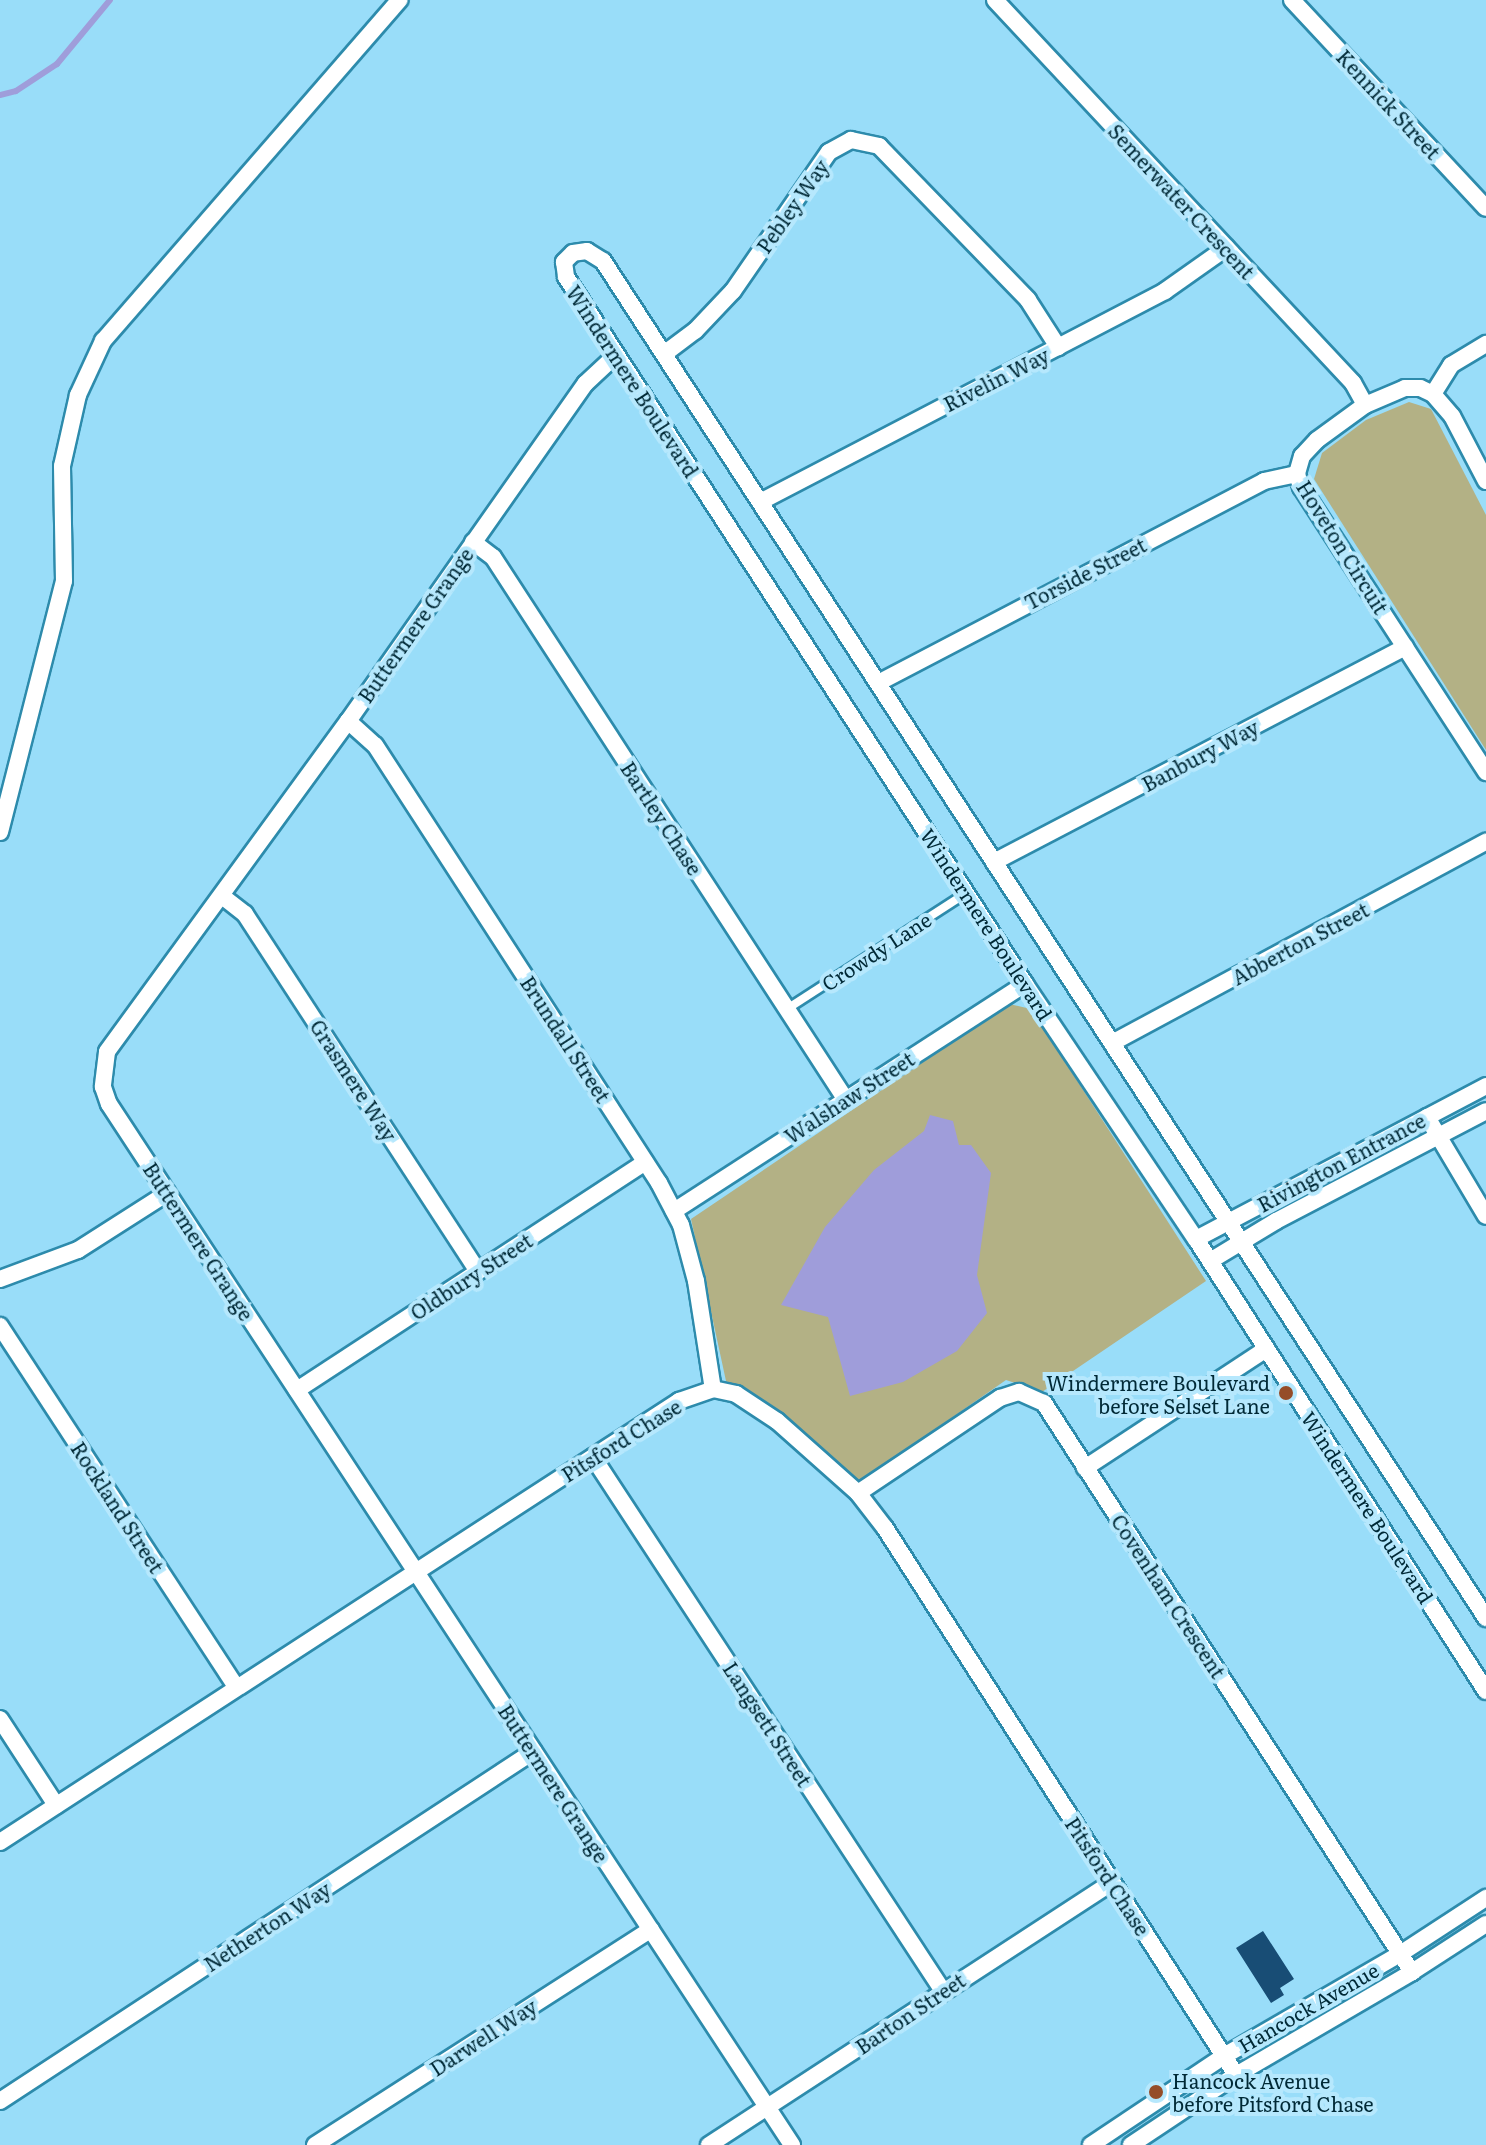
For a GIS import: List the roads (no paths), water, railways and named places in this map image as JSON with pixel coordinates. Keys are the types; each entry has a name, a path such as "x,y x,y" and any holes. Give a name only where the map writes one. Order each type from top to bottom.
{"street":[{"path":"0,832 64,581 62,466 78,395 103,341 399,0"},
{"name":"Semerwater Crescent","path":"995,0 1353,383 1365,405"},
{"name":"Kennick Street","path":"1292,0 1486,208"},
{"name":"Pebley Way","path":"664,354 695,331 733,291 829,152 851,140 879,146 1028,300 1058,347"},
{"name":"Rivelin Way","path":"760,502 1165,291 1226,248"},
{"name":"Windermere Boulevard","path":"1486,1618 603,261 587,251 573,253 564,262 566,277 1025,984 1196,1239 1486,1691"},
{"path":"1486,344 1451,365 1433,394 1452,416 1486,481"},
{"name":"Buttermere Grange","path":"616,355 585,384 348,721 107,1052 102,1073 109,1104 792,2145"},
{"name":"Hoveton Circuit","path":"1433,394 1420,388 1405,388 1365,405 1317,440 1302,456 1297,474 1301,487 1486,772"},
{"name":"Torside Street","path":"878,683 1264,481 1297,474"},
{"name":"Bartley Chase","path":"473,542 493,557 846,1100"},
{"name":"Banbury Way","path":"994,862 1405,647"},
{"name":"Brundall Street","path":"348,721 375,745 674,1211 681,1225 696,1281 713,1389"},
{"name":"Abberton Street","path":"1112,1043 1486,842"},
{"name":"Grasmere Way","path":"222,896 245,914 478,1271"},
{"name":"Walshaw Street","path":"674,1211 1025,984"},
{"name":"Rivington Entrance","path":"1196,1239 1486,1086"},
{"name":"Rivington Entrance","path":"1210,1261 1486,1111"},
{"path":"1427,1117 1486,1216"},
{"name":"Oldbury Street","path":"297,1390 645,1162"},
{"path":"0,1279 78,1250 167,1193"},
{"name":"Rockland Street","path":"0,1326 236,1687"},
{"path":"1085,1468 1266,1349"},
{"name":"Pitsford Chase","path":"0,1842 679,1401 713,1389 736,1394 777,1421 858,1493 885,1528 1236,2075"},
{"name":"Covenham Crescent","path":"858,1493 1000,1398 1019,1392 1044,1403 1412,1972"},
{"name":"Langsett Street","path":"593,1457 943,1991"},
{"path":"0,1719 56,1805"},
{"name":"Netherton Way","path":"0,2101 534,1751"},
{"name":"Barton Street","path":"709,2145 1112,1882"},
{"name":"Hancock Avenue","path":"1091,2145 1224,2056 1400,1954 1486,1898"},
{"name":"Hancock Avenue","path":"1131,2145 1236,2075 1412,1972 1486,1924"},
{"name":"Darwell Way","path":"315,2145 651,1929"}],"lane":[{"name":"Crowdy Lane","path":"787,1009 966,893"}],"water":[{"path":"930,1115 953,1121 959,1145 971,1145 991,1173 977,1275 987,1313 957,1351 903,1382 850,1396 828,1317 781,1305 825,1227 874,1170 924,1131"}],"waterway":[{"path":"0,95 16,91 57,64 110,0"}],"place":[{"name":"Windermere Boulevard before Selset Lane","path":"1286,1393"},
{"name":"Hancock Avenue before Pitsford Chase","path":"1156,2092"}]}
